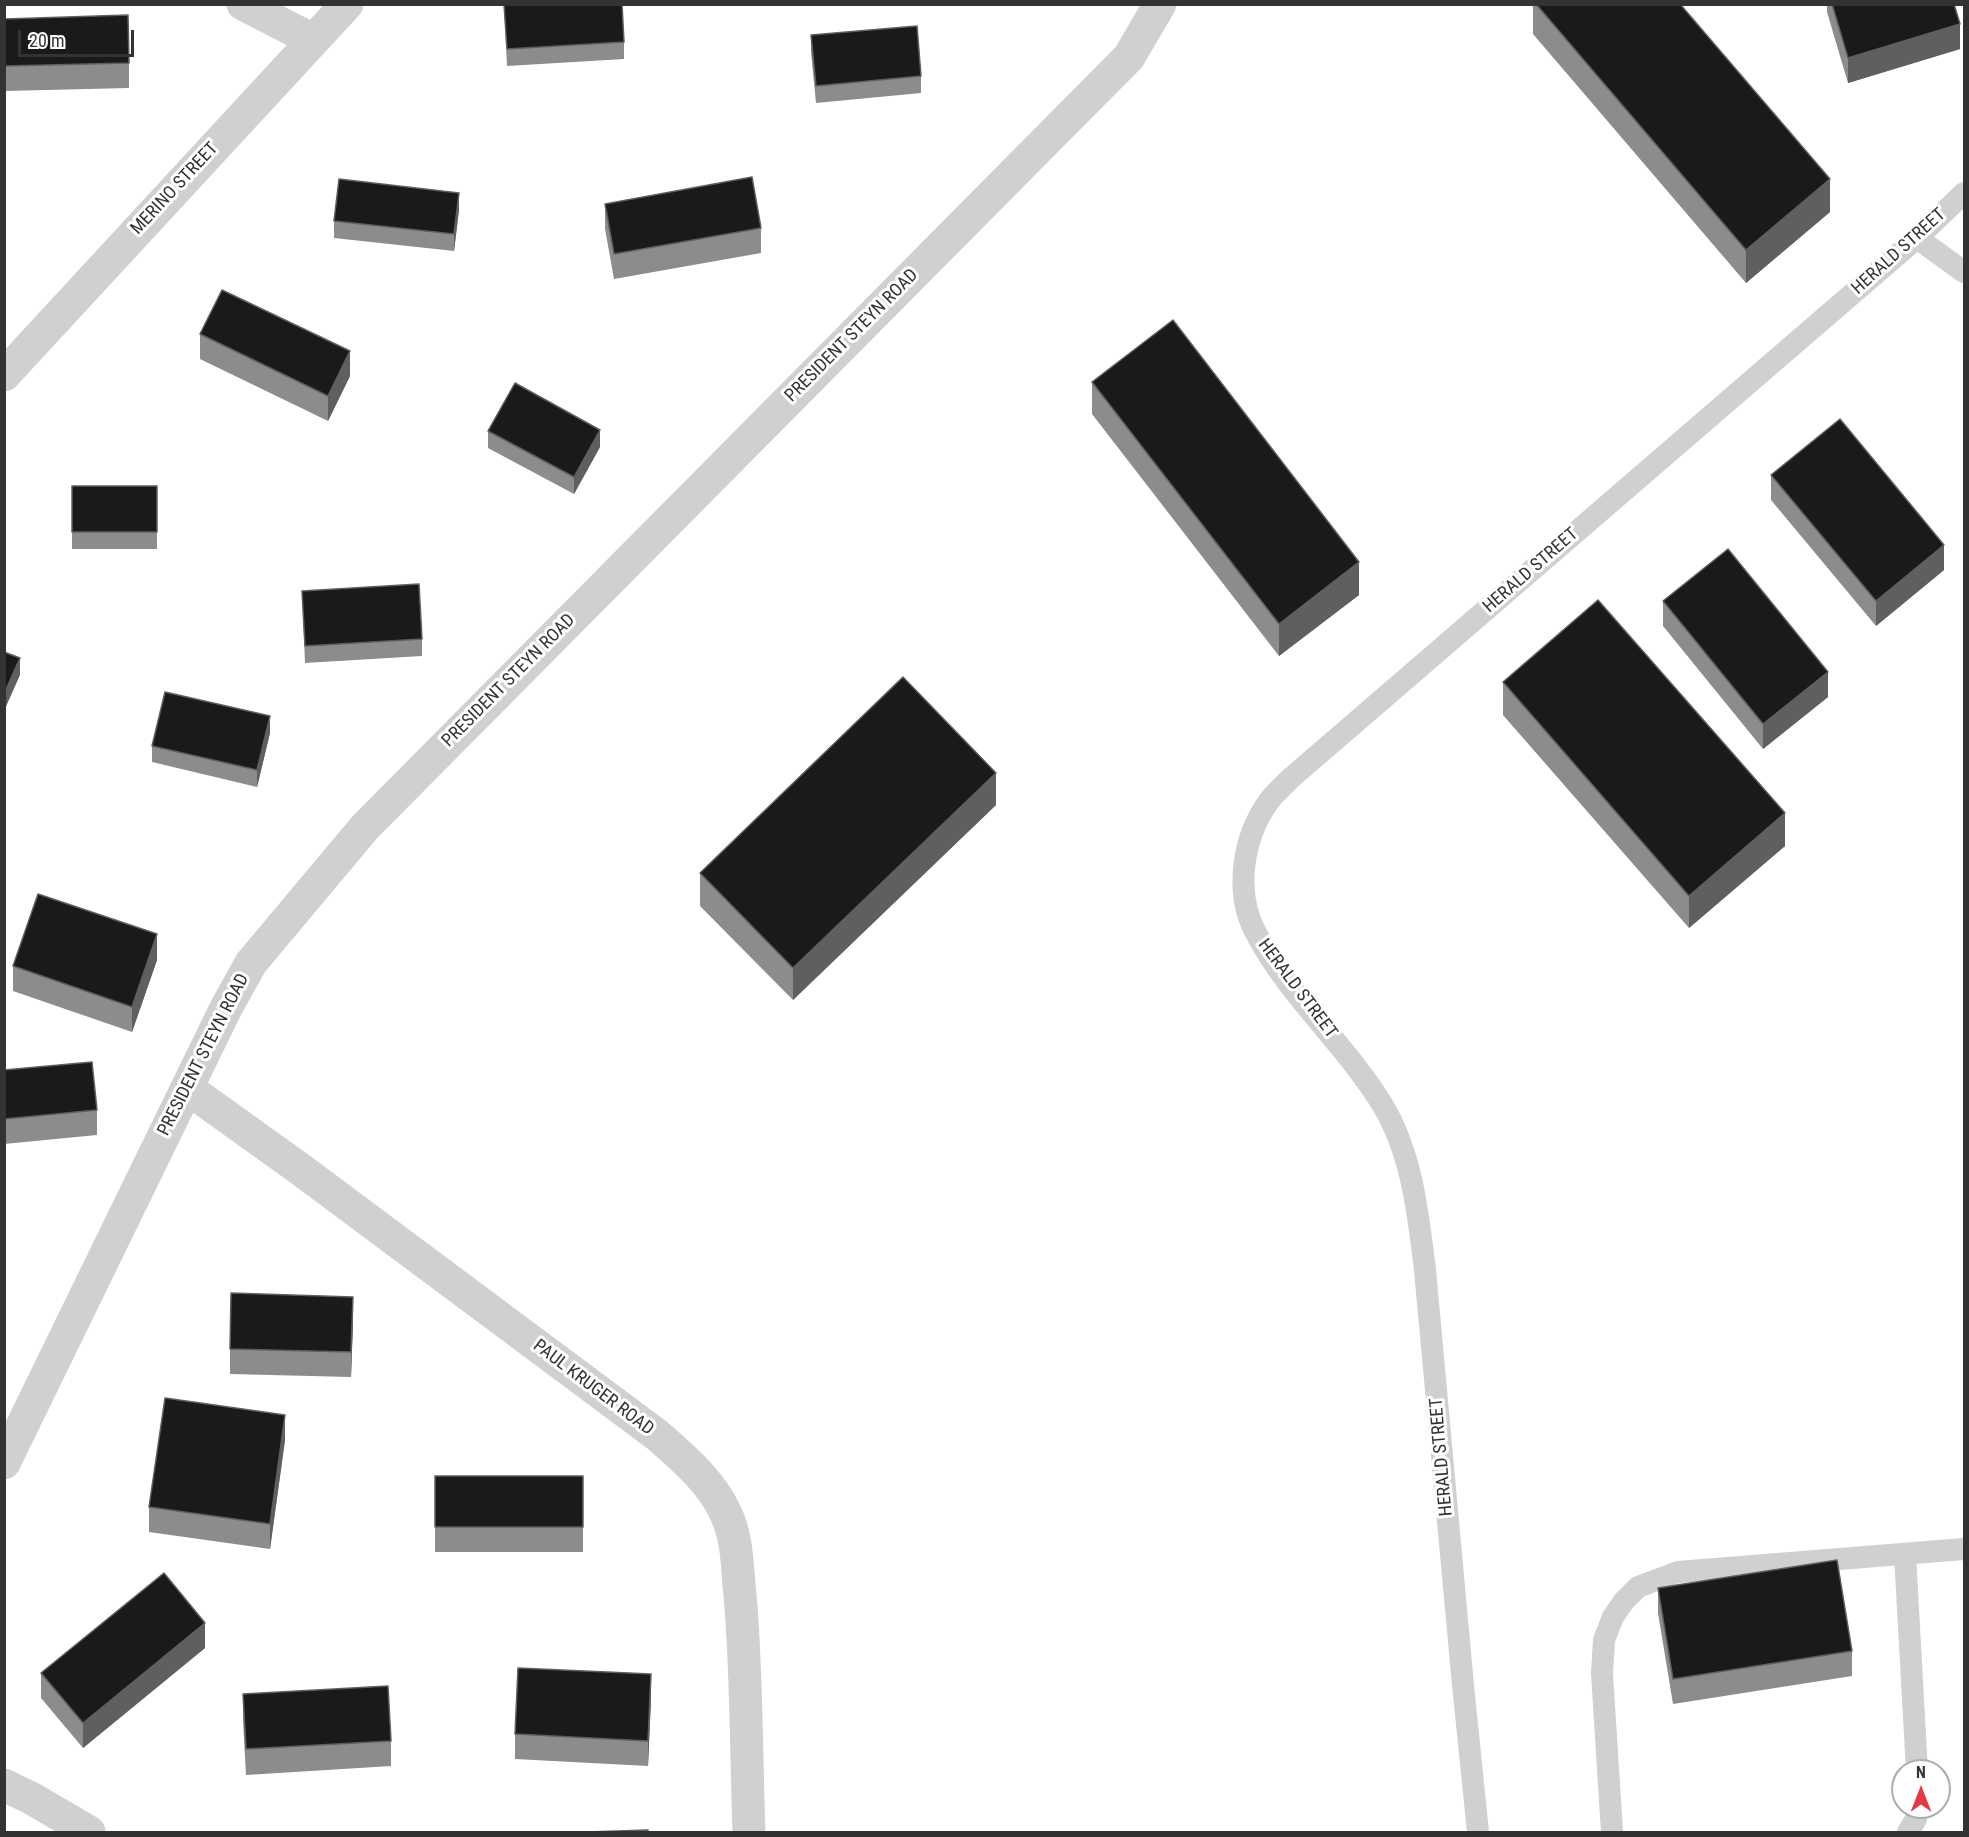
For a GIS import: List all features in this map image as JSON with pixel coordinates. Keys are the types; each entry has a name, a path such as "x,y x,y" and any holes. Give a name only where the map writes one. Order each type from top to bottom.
{"street":[{"path":"243,4 313,40"},
{"name":"MERINO STREET","path":"4,375 347,4"},
{"name":"PRESIDENT STEYN ROAD","path":"4,1463 226,1008 251,963 365,827 1129,57 1160,4"},
{"name":"PAUL KRUGER ROAD","path":"187,1088 309,1176 657,1436 689,1463 709,1486 726,1514 735,1540 743,1631 748,1833"},
{"path":"4,1785 40,1803 89,1833"}],"lane":[{"name":"HERALD STREET","path":"1478,1833 1425,1270 1418,1215 1406,1157 1382,1103 1280,971 1256,934 1244,892 1244,871 1253,832 1269,801 1291,778 1917,238 1965,193"},
{"path":"1917,238 1965,272"},
{"path":"1612,1833 1602,1673 1604,1640 1613,1617 1638,1587 1678,1572 1965,1549"},
{"path":"1905,1555 1916,1759"},
{"path":"1908,1833 1916,1819"}],"building":[{"path":"504,4 622,4 624,42 507,49"},
{"path":"1536,4 1680,4 1830,179 1746,250"},
{"path":"1832,4 1954,4 1960,24 1848,58"},
{"path":"128,15 129,63 4,66 4,19"},
{"path":"917,26 921,76 816,86 811,35"},
{"path":"752,177 761,228 614,254 605,204"},
{"path":"339,179 459,193 454,234 334,221"},
{"path":"222,290 350,351 328,396 200,334"},
{"path":"1173,320 1359,562 1279,624 1092,382"},
{"path":"515,383 600,430 574,477 488,431"},
{"path":"1840,419 1944,545 1876,601 1771,475"},
{"path":"72,486 157,486 157,532 72,532"},
{"path":"1728,549 1828,672 1763,724 1663,601"},
{"path":"419,584 422,639 305,646 302,591"},
{"path":"1598,600 1785,813 1689,896 1503,682"},
{"path":"4,652 20,658 4,694"},
{"path":"903,677 996,773 793,968 700,873"},
{"path":"165,692 270,716 257,770 152,746"},
{"path":"38,894 157,934 132,1007 13,966"},
{"path":"92,1062 97,1110 4,1119 4,1070"},
{"path":"231,1293 353,1297 351,1352 230,1349"},
{"path":"165,1398 285,1415 270,1524 149,1507"},
{"path":"435,1476 583,1476 583,1527 435,1527"},
{"path":"1837,1560 1852,1651 1673,1679 1658,1588"},
{"path":"164,1573 205,1623 83,1723 41,1673"},
{"path":"518,1668 651,1674 648,1741 515,1734"},
{"path":"388,1686 391,1741 246,1749 243,1694"},
{"path":"648,1830 648,1833 556,1833"}]}
